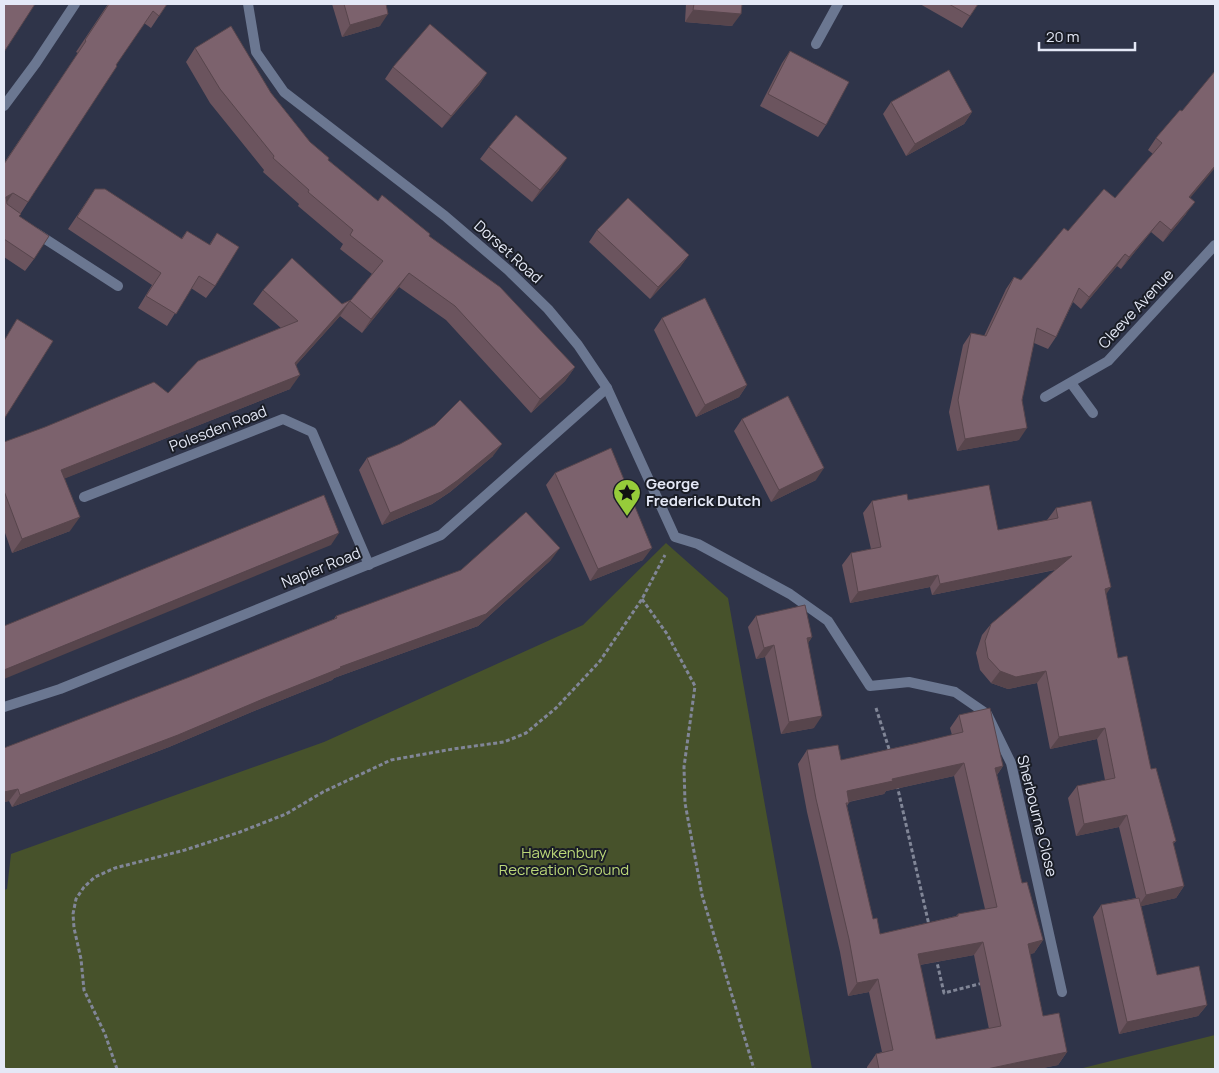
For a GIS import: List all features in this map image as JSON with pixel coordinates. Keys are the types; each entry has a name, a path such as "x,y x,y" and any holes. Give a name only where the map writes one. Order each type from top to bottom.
{"street":[{"path":"4,106 36,63 75,4"},
{"name":"Dorset Road","path":"248,4 256,52 284,92 444,216 508,270 548,309 578,345 607,388 675,537"},
{"path":"816,44 838,4"},
{"path":"28,228 118,286"},
{"name":"Cleeve Avenue","path":"1045,398 1108,361 1215,245"},
{"path":"1071,382 1093,414"},
{"name":"Napier Road","path":"4,708 60,689 441,535 607,388"},
{"name":"Polesden Road","path":"84,497 283,419 312,432 369,565"},
{"path":"675,537 698,544 790,594 828,620 870,686"},
{"name":"Sherbourne Close","path":"870,686 909,682 955,692 987,714 1011,763 1062,992"}],"path":[{"path":"117,1069 105,1034 84,990 74,928 76,899 89,882 95,877 115,868 185,850 240,832 286,814 323,792 391,760 504,742 526,733 556,708 600,660 642,599 675,537"},
{"path":"642,599 667,634 695,686 684,767 685,803 702,895 754,1069"},
{"path":"870,686 890,756"},
{"path":"897,784 929,926"},
{"path":"935,955 944,993 990,981"}],"green space":[{"name":"Hawkenbury Recreation Ground","path":"666,543 728,598 812,1069 4,1069 4,890 7,889 11,854 324,742 583,625"},
{"path":"1215,1035 1215,1069 1079,1069"}],"building":[{"path":"4,4 35,4 4,52"},
{"path":"109,4 167,4 159,16 153,11 28,202 13,193 6,197 7,204 21,214 19,216 49,236 34,259 4,239 4,164"},
{"path":"344,4 386,4 388,14 350,25"},
{"path":"694,4 742,4 741,14 693,10"},
{"path":"949,4 978,4 970,16"},
{"path":"430,24 487,73 451,116 393,67"},
{"path":"231,26 271,93 310,142 329,158 328,160 378,201 382,195 430,234 429,236 500,287 575,367 540,399 455,306 409,273 371,319 350,301 295,363 300,375 61,470 80,517 22,539 4,491 4,442 154,382 168,393 198,361 298,321 263,290 292,258 342,304 351,300 383,261 350,235 353,230 308,192 309,190 273,158 274,156 220,89 195,48"},
{"path":"790,51 849,82 826,125 768,94"},
{"path":"949,70 972,112 915,144 891,102"},
{"path":"1215,71 1215,166 1189,197 1195,202 1171,230 1160,221 1129,257 1125,254 1089,297 1079,288 1056,337 1037,328 1022,400 1027,428 965,439 958,400 971,333 986,336 1014,277 1021,280 1064,228 1068,231 1104,189 1115,198 1162,143 1156,138 1180,110 1182,111"},
{"path":"516,115 567,158 540,190 489,147"},
{"path":"95,189 105,189 182,239 187,231 210,245 217,233 239,247 215,286 199,276 176,314 146,296 161,273 77,217"},
{"path":"628,198 689,255 658,287 597,230"},
{"path":"705,298 747,385 705,405 662,318"},
{"path":"17,319 53,341 4,419 4,341"},
{"path":"788,396 824,468 779,490 742,419"},
{"path":"460,400 502,444 441,492 390,513 367,458 400,444 435,425"},
{"path":"611,448 652,548 598,569 555,473"},
{"path":"989,485 998,530 1058,518 1056,508 1091,501 1111,587 1105,589 1118,658 1127,656 1151,769 1156,768 1176,841 1173,842 1184,886 1146,895 1127,815 1084,824 1077,786 1115,778 1105,728 1059,737 1046,671 1016,677 1000,671 988,658 985,641 991,624 1072,556 940,584 938,575 858,592 851,553 881,547 872,501 907,494 908,500"},
{"path":"324,495 339,533 4,670 4,626"},
{"path":"526,512 560,548 486,614 340,667 178,735 20,795 18,789 4,792 4,748 187,678 337,618 336,616 461,570"},
{"path":"805,605 812,637 807,638 822,716 789,722 774,645 764,648 756,616"},
{"path":"990,708 1003,766 995,768 1022,883 1027,882 1043,940 1028,944 1043,1016 1059,1013 1067,1052 987,1069 879,1069 876,1054 893,1050 878,979 857,983 807,750 838,745 841,760 918,743 963,732 959,715","holes":["964,763 997,907 958,914 958,916 880,934 877,918 873,919 846,803 849,803 847,791","983,942 1001,1026 936,1039 918,954"]},
{"path":"1139,898 1157,975 1199,966 1207,1005 1127,1022 1101,905"}],"place":[{"name":"George Frederick Dutch","path":"627,517"}]}
